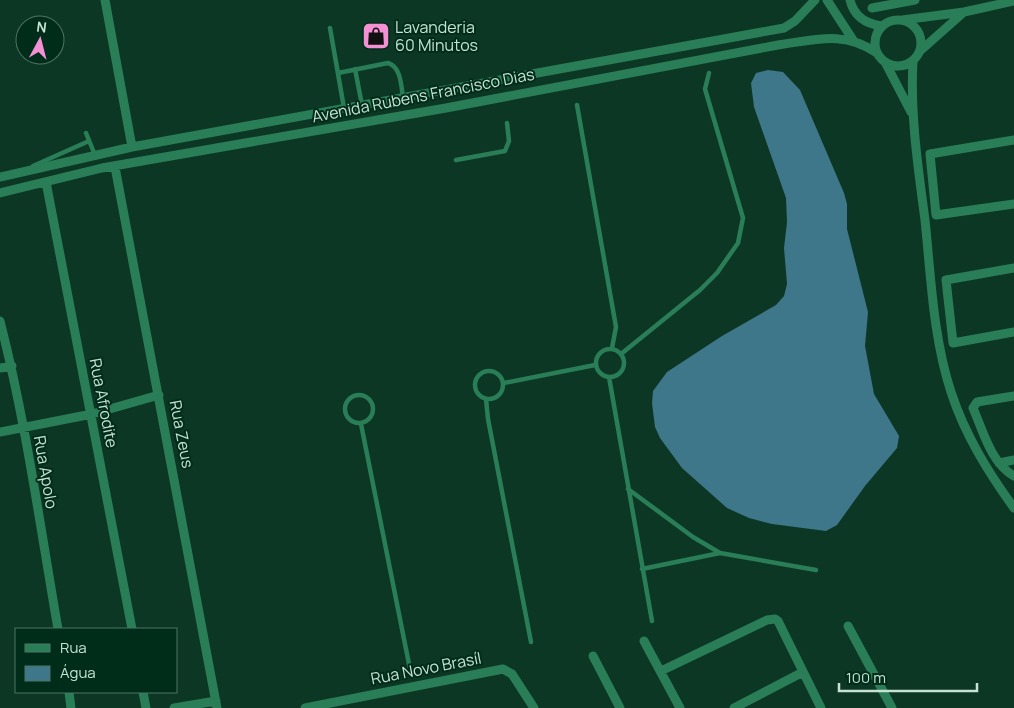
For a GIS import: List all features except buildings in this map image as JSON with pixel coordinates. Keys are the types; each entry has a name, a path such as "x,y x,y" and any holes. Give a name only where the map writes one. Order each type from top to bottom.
{"street":[{"name":"Avenida Rubens Francisco Dias","path":"0,177 132,147 784,28 795,21 815,0"},
{"name":"Avenida Rubens Francisco Dias","path":"827,0 853,40"},
{"path":"850,0 858,17 867,23 882,26 900,20 964,12 1014,2"},
{"path":"872,8 915,0"},
{"path":"107,2 132,147"},
{"path":"885,62 902,66 913,61 920,51 964,12"},
{"path":"900,20 916,28 921,39 920,51"},
{"path":"882,26 876,36 877,53 885,62 912,114"},
{"name":"Avenida Rubens Francisco Dias","path":"0,193 115,167 438,110 761,48 832,38 853,40 877,53"},
{"path":"913,61 912,114 944,364 957,407 974,446 992,478 1014,508"},
{"path":"1014,140 930,154 936,215 1014,204"},
{"name":"Rua Zeus","path":"115,167 216,704"},
{"name":"Rua Afrodite","path":"46,182 132,628"},
{"path":"1014,268 946,280 954,343 1014,332"},
{"name":"Rua Apolo","path":"0,321 12,366 58,628"},
{"path":"0,368 12,366"},
{"path":"0,432 92,414 159,395"},
{"path":"1014,396 977,402 973,408 999,463 1014,476"},
{"path":"999,463 1014,460"},
{"path":"661,671 767,620 775,619 778,621 821,708"},
{"path":"848,626 892,708"},
{"path":"644,641 680,708"},
{"path":"593,656 620,708"},
{"name":"Rua Novo Brasíl","path":"305,708 504,669 512,674 534,708"},
{"path":"734,708 803,672"},
{"path":"69,693 71,708"},
{"path":"143,693 146,708"},
{"path":"174,708 216,704"}],"lane":[{"path":"330,28 344,108"},
{"path":"338,73 388,64 394,65 398,69 403,97"},
{"path":"355,69 362,104"},
{"path":"621,354 700,290 717,273 738,243 743,218 705,89 704,83 709,72"},
{"path":"577,105 616,327 612,348"},
{"path":"456,160 505,151 509,141 507,123"},
{"path":"86,133 95,155"},
{"path":"16,174 89,141"},
{"path":"612,348 621,354 623,368 618,375 609,377 600,374 595,365 597,354 601,350 612,348"},
{"path":"504,383 595,365"},
{"path":"493,371 500,375 504,383 500,395 486,399 479,395 475,387 480,374 493,371"},
{"path":"609,377 652,621"},
{"path":"357,395 366,397 373,407 369,420 361,424 349,420 345,412 346,403 357,395"},
{"path":"486,399 488,419 531,642"},
{"path":"361,424 410,669"},
{"path":"628,489 693,537 720,553 816,570"},
{"path":"642,569 720,553"}],"water":[{"path":"768,70 783,72 800,90 844,193 847,204 847,229 868,312 865,346 874,394 899,436 897,448 865,486 837,525 826,531 772,524 749,518 727,508 682,468 660,438 655,427 652,403 653,391 667,372 722,336 776,305 784,296 787,284 784,248 787,222 786,198 754,107 751,83 756,73"}],"place":[{"name":"Lavanderia 60 Minutos","path":"376,36"}]}
